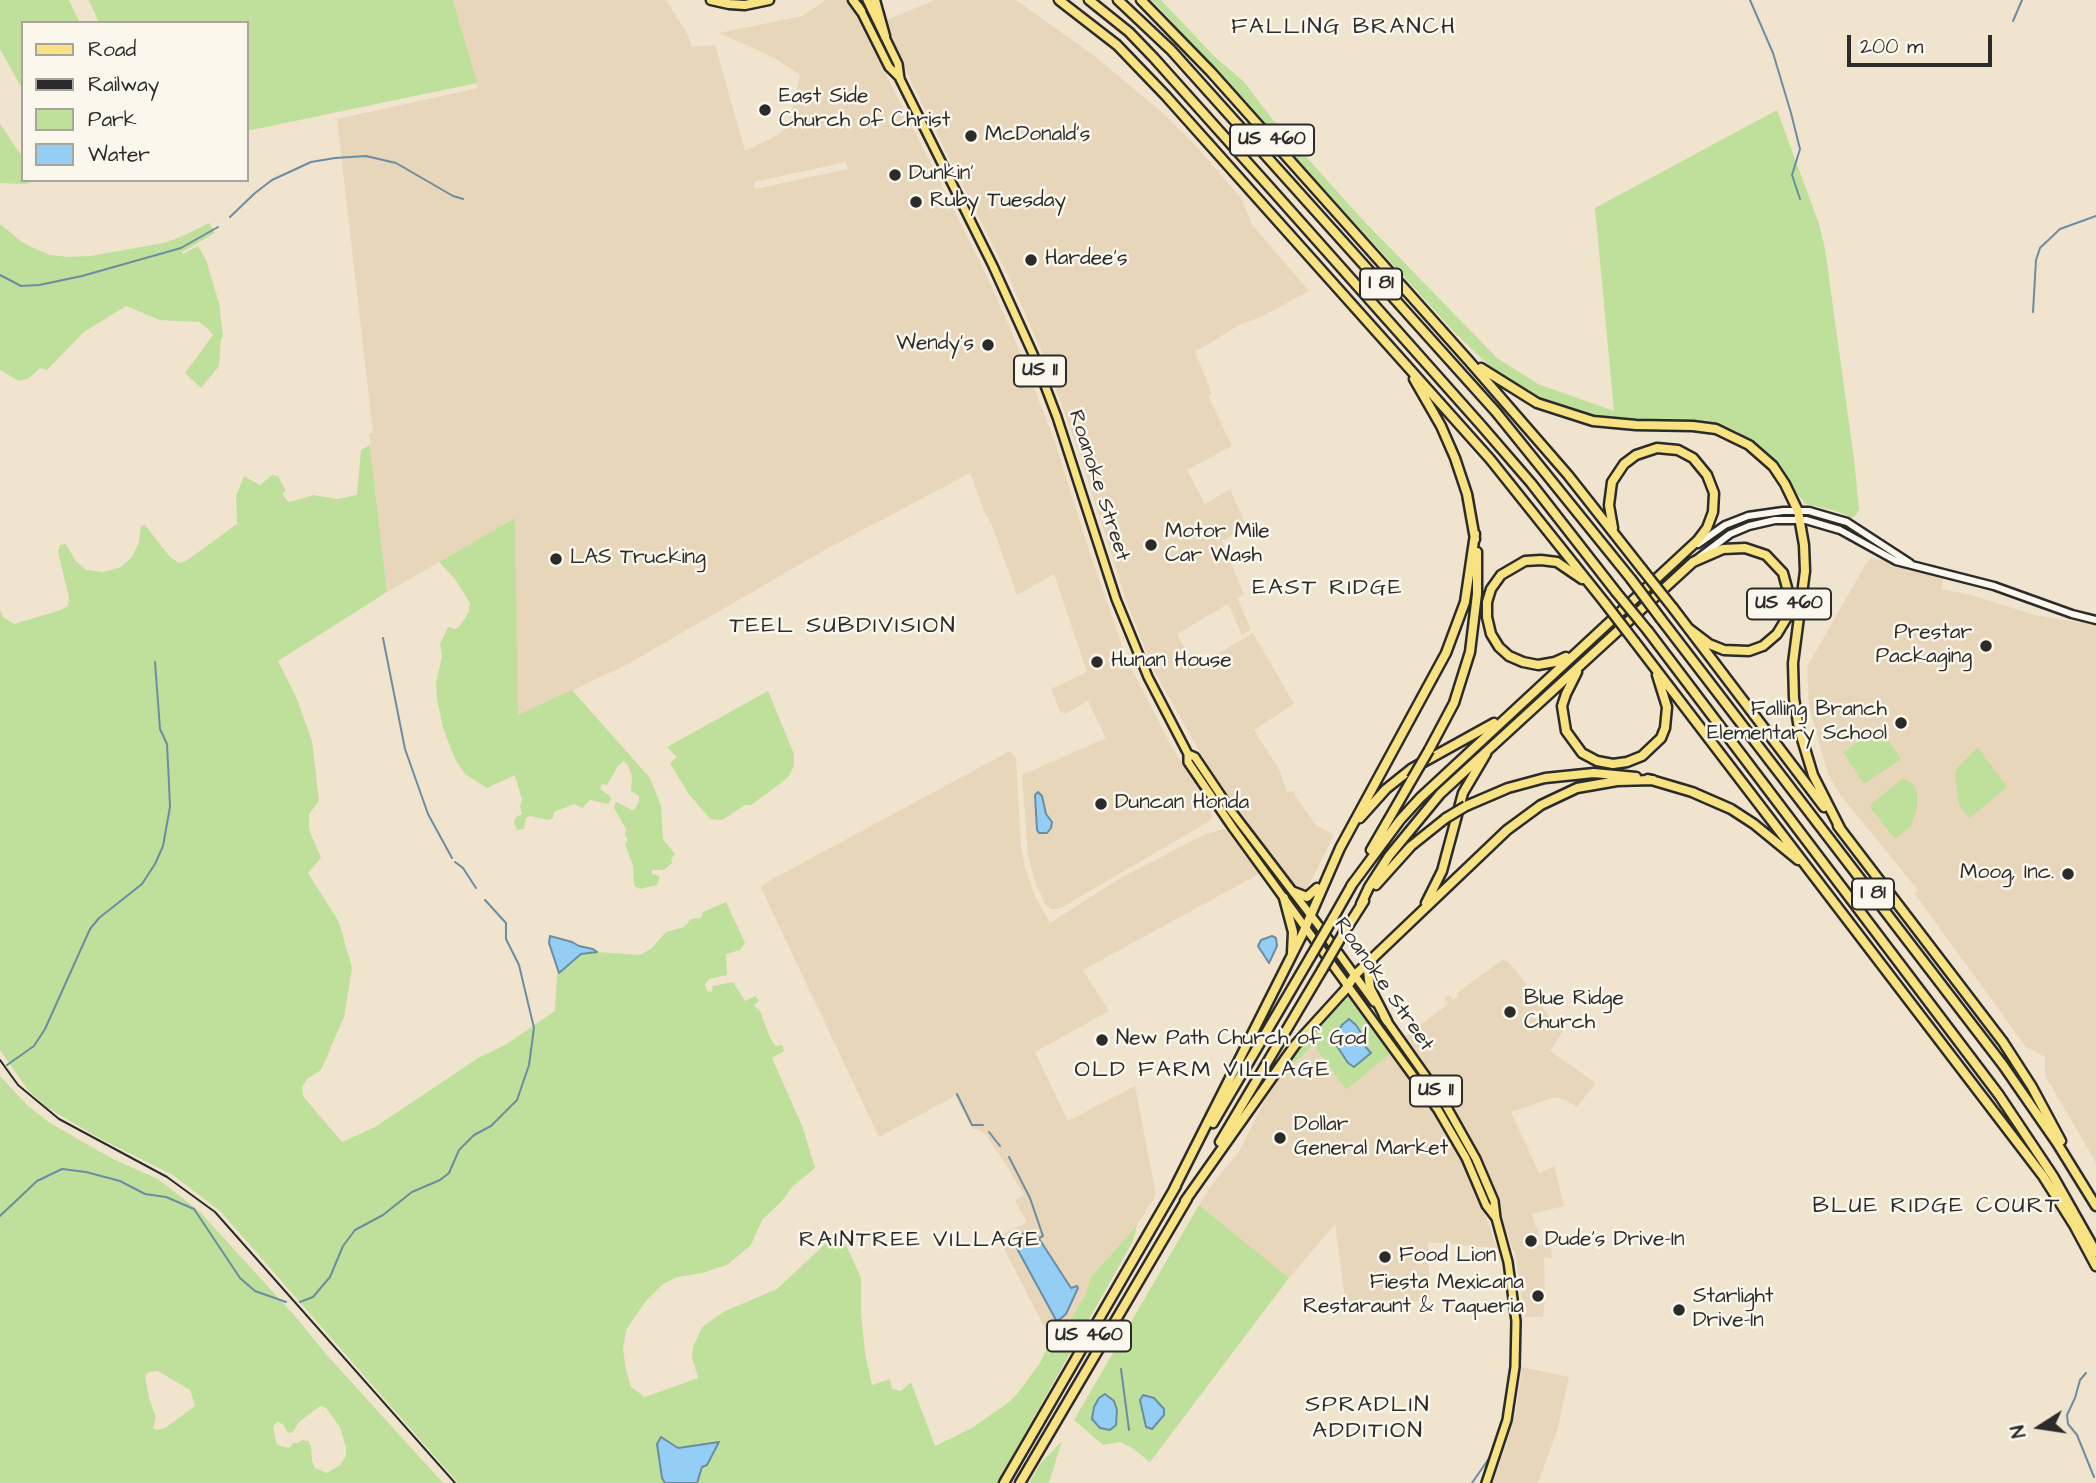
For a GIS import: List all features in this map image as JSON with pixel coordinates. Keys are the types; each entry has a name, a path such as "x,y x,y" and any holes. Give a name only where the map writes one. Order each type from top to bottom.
{"highway":[{"path":"711,0 729,5 769,0"},
{"path":"854,0 861,11"},
{"path":"875,0 885,36"},
{"path":"1049,0 1081,15"},
{"name":"US 460","path":"1004,1483 1429,750 1454,703 1470,652 1477,594 1475,534 1467,494 1441,426 1404,362 1142,70 1081,15 1059,0"},
{"name":"I 81","path":"1089,0 1129,32 1154,58 1488,433 1648,631 2006,1104 2053,1176 2096,1252"},
{"name":"I 81","path":"1118,0 1171,50 1496,412 1631,579 2003,1065 2096,1206"},
{"name":"US 460","path":"1020,1483 1361,905 1369,887 1404,834 1440,794 1497,740 1584,661 1693,562 1731,548 1759,552 1772,560 1783,573 1790,599 1786,619 1777,634 1763,646 1749,651 1732,652 1717,648 1688,628 1673,608 1642,569 1613,531 1469,361 1175,33 1140,0"},
{"path":"1469,361 1517,393 1561,412 1592,421 1702,426 1730,434 1756,449 1773,466 1799,515 1805,564 1793,663 1796,714 1813,775 1841,830"},
{"path":"1404,362 1522,497 1809,869 2043,1176 2064,1207 2096,1266"},
{"path":"1613,531 1609,513 1610,490 1615,475 1636,455 1650,449 1678,450 1693,458 1704,470 1712,486 1714,498 1713,512 1707,528 1685,554"},
{"path":"1174,1189 1292,957 1351,828 1454,636 1469,584 1475,534"},
{"name":"US 460","path":"1351,886 1393,829 1420,798 1685,554"},
{"path":"1578,651 1559,661 1542,665 1527,664 1509,656 1499,647 1489,630 1486,617 1488,598 1505,571 1517,564 1533,560 1564,566 1593,588"},
{"path":"1688,628 2003,1042 2045,1109 2078,1175"},
{"path":"1584,661 1566,694 1562,712 1564,726 1570,739 1582,753 1597,761 1612,764 1642,756 1655,745 1665,728 1665,698 1651,663"},
{"path":"1351,828 1387,789 1411,769 1484,730 1520,704"},
{"path":"1417,917 1431,896 1442,871 1463,793 1497,740"},
{"path":"1361,905 1397,860 1446,818 1508,788 1568,775 1627,775 1653,780 1705,797 1742,816 1809,869"},
{"path":"1185,1201 1296,1045 1355,975 1507,830 1541,805 1577,789 1616,781 1653,780"},
{"path":"1294,892 1310,897 1326,878"},
{"path":"1284,898 1293,932 1292,957"},
{"path":"1374,958 1368,978 1370,988 1387,1021"}],"main road":[{"name":"Roanoke Street","path":"867,0 898,64 900,79"},
{"name":"Roanoke Street","path":"861,11 889,67 900,79 993,266 1033,354 1074,466 1116,599 1148,677 1188,754 1188,762 1224,816 1349,984 1442,1117 1466,1158 1486,1205 1496,1218"},
{"name":"Roanoke Street","path":"1188,754 1195,757 1232,812 1294,892 1387,1021 1461,1129 1489,1187 1511,1276 1516,1351 1507,1420 1486,1483"},
{"path":"1201,782 1207,786 1223,809 1232,812"},
{"path":"1224,816 1231,818 1251,844 1261,850"}],"street":[{"path":"1685,554 1717,530 1737,520 1768,512 1799,515"},
{"path":"1693,562 1741,528 1799,515 1821,514 1847,522 1913,565 1994,586 2096,620"}],"shaded area":[{"path":"453,0 666,0 688,35 692,47 715,45 745,151 778,135 789,122 800,75 775,58 719,33 802,16 826,0 849,0 984,270 1011,330 1054,439 1127,660 1173,749 1210,806 1212,817 1208,822 1059,909 1051,909 1045,904 1028,856 1022,775 1106,738 1088,701 1065,714 1060,711 1051,689 1087,672 1054,574 1017,595 970,473 823,551 628,664 518,716 514,519 387,592 369,434 373,433 337,119 478,88","holes":["846,162 848,169 755,189 754,182"]},
{"path":"935,0 1016,0 1092,54 1163,113 1197,147 1241,198 1253,226 1309,291 1261,317 1241,324 1195,352 1212,394 1208,396 1232,446 1187,470 1205,504 1230,489 1245,523 1243,529 1222,541 1244,594 1237,598 1251,629 1242,635 1228,604 1177,634 1195,667 1253,633 1294,704 1254,730 1280,771 1287,792 1294,791 1316,825 1334,835 1305,893 1297,889 1211,772 1152,667 1126,600 1081,459 1045,359 1012,284 902,63 884,21"},
{"path":"1872,558 1944,576 1941,589 1972,595 2034,615 2096,625 2096,1163 2045,1075 2045,1057 2026,1047 1914,893 1918,890 1841,796 1828,774 1809,707 1807,667 1867,562"},
{"path":"1010,751 1016,758 1021,847 1025,868 1035,896 1050,923 1122,877 1206,834 1223,829 1259,874 1083,970 1109,1011 1035,1052 1068,1121 1135,1086 1156,1195 1137,1225 1091,1277 1086,1293 1067,1326 1051,1340 998,1237 1027,1222 1015,1201 1024,1195 1005,1163 986,1135 973,1129 955,1096 879,1137 761,888 780,875"},
{"path":"1502,960 1514,968 1550,1017 1567,1025 1550,1051 1596,1083 1577,1107 1555,1097 1511,1112 1539,1173 1554,1166 1564,1206 1532,1214 1538,1228 1539,1245 1551,1244 1552,1258 1544,1257 1543,1317 1525,1317 1515,1252 1485,1164 1466,1127 1405,1037 1448,1004 1445,998 1449,995 1453,1000 1459,995 1457,993"},
{"path":"1313,1043 1346,1090 1392,1052 1450,1138 1473,1181 1497,1248 1428,1242 1430,1300 1346,1306 1335,1224 1289,1278 1199,1205 1212,1184 1238,1153 1266,1098 1285,1068 1298,1060"},
{"path":"1522,1367 1569,1377 1557,1431 1538,1483 1493,1483 1515,1417"}],"green space":[{"path":"0,0 69,0 79,21 21,21 21,86 0,49"},
{"path":"89,0 453,0 477,83 248,131 248,21 98,21"},
{"path":"1152,0 1161,0 1214,56 1244,82 1273,120 1362,219 1497,358 1538,384 1614,411 1595,208 1777,110 1819,224 1825,249 1854,459 1859,509 1856,515 1852,518 1803,503 1775,460 1758,444 1732,429 1705,421 1624,420 1580,413 1541,401 1501,377 1456,334"},
{"path":"0,124 21,155 21,182 32,182 0,183"},
{"path":"209,223 215,233 182,252 183,254 198,246 206,260 219,303 223,336 219,366 201,388 185,373 213,335 207,328 199,322 160,320 126,306 84,332 47,370 40,368 29,378 19,381 0,370 0,224 22,242 36,249 50,255 69,257 164,243"},
{"path":"370,445 387,592 278,661 297,699 312,741 319,801 309,814 309,829 321,858 308,873 339,922 352,968 344,1017 321,1070 307,1079 302,1087 303,1096 342,1142 375,1127 478,1058 505,1045 555,1011 557,974 581,954 597,952 640,955 651,949 666,932 684,927 691,919 701,918 703,912 726,902 745,943 740,950 726,954 727,975 709,979 705,984 707,991 712,992 713,986 733,982 745,1001 755,996 759,1001 754,1005 760,1011 771,1040 776,1046 782,1045 784,1051 772,1058 803,1128 815,1168 793,1186 762,1220 751,1245 727,1265 677,1277 663,1284 645,1302 626,1330 623,1349 631,1387 645,1397 698,1378 692,1357 693,1347 702,1327 725,1311 777,1289 824,1245 835,1231 840,1232 861,1278 865,1353 872,1385 890,1379 892,1389 901,1391 911,1382 935,1446 972,1428 1017,1394 1040,1363 1051,1340 1067,1326 1086,1293 1091,1277 1137,1225 1133,1241 997,1483 458,1483 221,1212 173,1175 99,1138 48,1108 28,1090 0,1050 0,610 3,617 14,624 68,606 69,598 58,552 60,545 66,544 75,560 86,570 104,572 121,567 132,557 139,542 141,526 145,525 170,557 179,563 186,561 237,524 236,496 244,476 260,485 272,475 278,476 286,491 283,492 284,497 289,502 314,495 337,499 357,495 361,450"},
{"path":"515,518 518,715 572,690 650,778 661,806 663,839 675,854 671,859 672,863 664,870 652,870 652,874 660,876 657,885 640,889 634,886 633,866 625,844 628,840 626,829 614,808 617,802 632,810 639,800 639,796 631,791 632,776 624,761 607,785 602,784 600,789 610,796 608,804 590,800 582,808 574,804 554,812 553,818 548,820 530,816 526,818 524,829 517,830 514,822 516,817 522,814 522,800 515,775 487,788 465,774 455,759 443,728 436,683 442,656 440,644 448,627 459,627 469,612 470,603 455,579 439,562"},
{"path":"768,691 794,754 794,766 789,776 751,805 745,805 722,820 710,819 688,793 670,763 677,757 667,747"},
{"path":"1880,727 1901,759 1864,784 1843,752"},
{"path":"1978,747 2007,787 1969,818 1959,805 1955,775 1958,767"},
{"path":"1903,778 1913,784 1917,791 1917,808 1911,826 1895,839 1869,806"},
{"path":"1347,996 1353,999 1392,1052 1346,1090 1313,1044 1298,1060 1285,1068 1308,1036"},
{"path":"0,1076 28,1106 50,1123 111,1158 158,1179 199,1211 443,1483 0,1483","holes":["158,1371 190,1390 195,1406 165,1428 157,1430 153,1428 156,1417 145,1375","320,1406 326,1408 340,1427 346,1448 346,1456 340,1465 327,1473 315,1468 308,1441 293,1443 289,1448 277,1445 273,1427 277,1422 283,1424 287,1432 292,1433 299,1422"]},
{"path":"1199,1205 1289,1278 1150,1462 1120,1442 1103,1445 1074,1420"},
{"path":"1062,1441 1049,1483 1029,1483 1040,1464"}],"water":[{"path":"1038,792 1052,822 1047,833 1039,833 1037,830 1035,795"},
{"path":"550,936 597,952 581,954 559,973 549,943"},
{"path":"1272,936 1276,938 1277,946 1269,963 1258,946 1261,940"},
{"path":"1349,1019 1356,1025 1371,1053 1354,1067 1348,1063 1333,1040"},
{"path":"1027,1230 1034,1231 1071,1288 1078,1288 1066,1314 1059,1320 1056,1320 1014,1243"},
{"path":"1105,1394 1114,1401 1117,1410 1116,1425 1110,1430 1100,1428 1092,1419 1094,1407"},
{"path":"1143,1395 1154,1398 1164,1409 1164,1415 1152,1429 1146,1427 1140,1400"},
{"path":"661,1437 678,1448 719,1442 707,1465 702,1467 697,1483 665,1483 657,1444"}],"waterway":[{"path":"1750,0 1773,53 1791,113 1800,149 1792,175 1800,199"},
{"path":"2013,21 2022,0"},
{"path":"230,217 272,180 311,162 335,158 366,156 396,163 463,199"},
{"path":"2033,312 2036,260 2040,248 2060,229 2096,216"},
{"path":"0,275 21,286 82,276 181,248 218,227"},
{"path":"383,638 405,749 428,814 452,858"},
{"path":"7,1065 34,1046 45,1029 90,929 99,918 142,884 163,846 170,807 167,744 160,729 155,662"},
{"path":"455,862 463,868 476,888"},
{"path":"300,1302 313,1297 330,1277 343,1246 355,1230 383,1215 412,1192 440,1180 449,1173 459,1150 474,1135 491,1126 517,1100 529,1065 534,1028 519,965 506,939 506,923 485,900"},
{"path":"957,1094 972,1125 983,1125"},
{"path":"989,1132 1000,1146"},
{"path":"1009,1157 1030,1198 1043,1236 1039,1238"},
{"path":"0,1216 37,1181 62,1169 120,1181 145,1194 166,1197 194,1209 240,1278 255,1291 286,1302"},
{"path":"1121,1369 1129,1430"},
{"path":"2086,1373 2080,1380 2067,1415 2068,1424 2077,1435 2094,1477"},
{"path":"1472,1483 1492,1454"}],"railway":[{"path":"0,1060 18,1085 59,1119 167,1177 215,1212 455,1483"}],"place":[{"name":"East Side Church of Christ","path":"765,110"},
{"name":"McDonald's","path":"971,136"},
{"name":"Dunkin'","path":"895,175"},
{"name":"Ruby Tuesday","path":"916,202"},
{"name":"Hardee's","path":"1031,260"},
{"name":"Wendy's","path":"988,345"},
{"name":"Motor Mile Car Wash","path":"1151,545"},
{"name":"LAS Trucking","path":"556,559"},
{"name":"Prestar Packaging","path":"1986,646"},
{"name":"Hunan House","path":"1097,662"},
{"name":"Falling Branch Elementary School","path":"1901,723"},
{"name":"Duncan Honda","path":"1101,804"},
{"name":"Moog, Inc.","path":"2068,874"},
{"name":"Blue Ridge Church","path":"1510,1012"},
{"name":"New Path Church of God","path":"1102,1040"},
{"name":"Dollar General Market","path":"1280,1138"},
{"name":"Dude's Drive-In","path":"1531,1241"},
{"name":"Food Lion","path":"1385,1257"},
{"name":"Fiesta Mexicana Restaraunt & Taqueria","path":"1538,1296"},
{"name":"Starlight Drive-In","path":"1679,1310"}],"district":[{"name":"FALLING BRANCH","path":"1344,28"},
{"name":"EAST RIDGE","path":"1328,589"},
{"name":"TEEL SUBDIVISION","path":"843,627"},
{"name":"OLD FARM VILLAGE","path":"1203,1071"},
{"name":"BLUE RIDGE COURT","path":"1937,1207"},
{"name":"RAINTREE VILLAGE","path":"920,1241"},
{"name":"SPRADLIN ADDITION","path":"1368,1419"}]}
